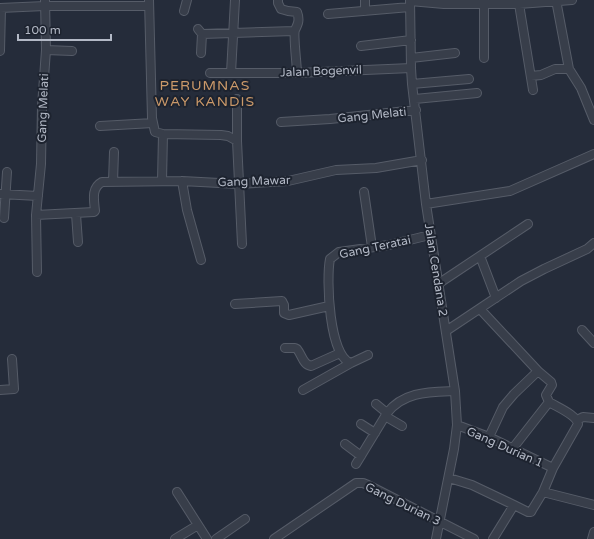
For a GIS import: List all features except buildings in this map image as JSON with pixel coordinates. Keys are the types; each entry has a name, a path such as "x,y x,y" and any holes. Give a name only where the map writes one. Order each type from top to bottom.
{"street":[{"path":"184,11 186,0"},
{"path":"231,73 235,0"},
{"path":"278,0 281,9 298,12 299,24 294,31 297,73"},
{"path":"365,0 365,11"},
{"path":"328,14 365,11 410,3 519,4 556,0 572,0"},
{"path":"556,0 569,69 581,88 594,120"},
{"path":"0,50 1,8 45,3 149,3 153,123 155,132 163,134 221,135 228,136 238,141"},
{"name":"Gang Melati","path":"37,272 36,215 42,164 42,106 46,50 45,3"},
{"name":"Jalan Cendana 2","path":"410,3 412,84 415,99 430,235 455,391 457,425 449,478 436,539"},
{"path":"484,4 484,58"},
{"path":"519,4 533,90"},
{"path":"201,53 200,31 233,33 294,31"},
{"path":"361,46 411,40"},
{"path":"46,50 72,51"},
{"path":"411,58 455,53"},
{"name":"Jalan Bogenvil","path":"210,73 297,73 411,68"},
{"path":"531,76 541,75 555,69 569,69"},
{"path":"412,84 469,79"},
{"path":"415,99 477,93"},
{"path":"237,99 238,184 242,244"},
{"name":"Gang Melati","path":"281,122 330,119 416,110"},
{"path":"100,126 153,123"},
{"path":"162,181 163,134"},
{"path":"113,182 114,152"},
{"path":"426,204 510,192 594,154"},
{"name":"Gang Mawar","path":"76,214 95,211 94,191 95,187 102,182 182,181 238,184 288,181 336,170 376,168 422,160"},
{"path":"4,218 3,194 7,172"},
{"path":"182,181 187,210 201,260"},
{"path":"364,192 372,248"},
{"path":"3,194 38,196"},
{"path":"36,215 76,214 78,242"},
{"path":"438,284 528,224"},
{"name":"Gang Teratai","path":"340,353 333,329 329,306 330,259 339,252 389,245 430,235"},
{"path":"446,331 521,281 587,249 594,243"},
{"path":"480,256 496,298"},
{"path":"235,304 282,301 284,304 284,313 289,315 329,306"},
{"path":"480,309 538,371 551,382 552,386 546,395 549,402 577,420"},
{"path":"582,330 594,344"},
{"path":"285,348 297,349 308,366 340,353 345,360 352,363"},
{"path":"303,390 368,355"},
{"path":"0,390 14,389 12,360"},
{"path":"488,437 503,408 514,394 538,371"},
{"path":"356,464 386,414 393,406 417,393 455,391"},
{"path":"513,448 549,402"},
{"path":"376,404 402,426"},
{"path":"577,420 582,417 594,418"},
{"path":"449,478 472,485 530,512 536,505 553,468 576,429 578,422 577,420"},
{"path":"361,424 375,433"},
{"name":"Gang Durian 1","path":"457,425 513,448 553,468"},
{"path":"345,444 361,456"},
{"name":"Gang Durian 3","path":"274,539 356,483 368,485 474,539"},
{"path":"177,492 207,539"},
{"path":"543,492 594,505"},
{"path":"493,539 514,504"},
{"path":"216,539 246,519"},
{"path":"175,539 198,524"},
{"path":"592,539 594,532"}],"district":[{"name":"PERUMNAS WAY KANDIS","path":"205,94"}]}
